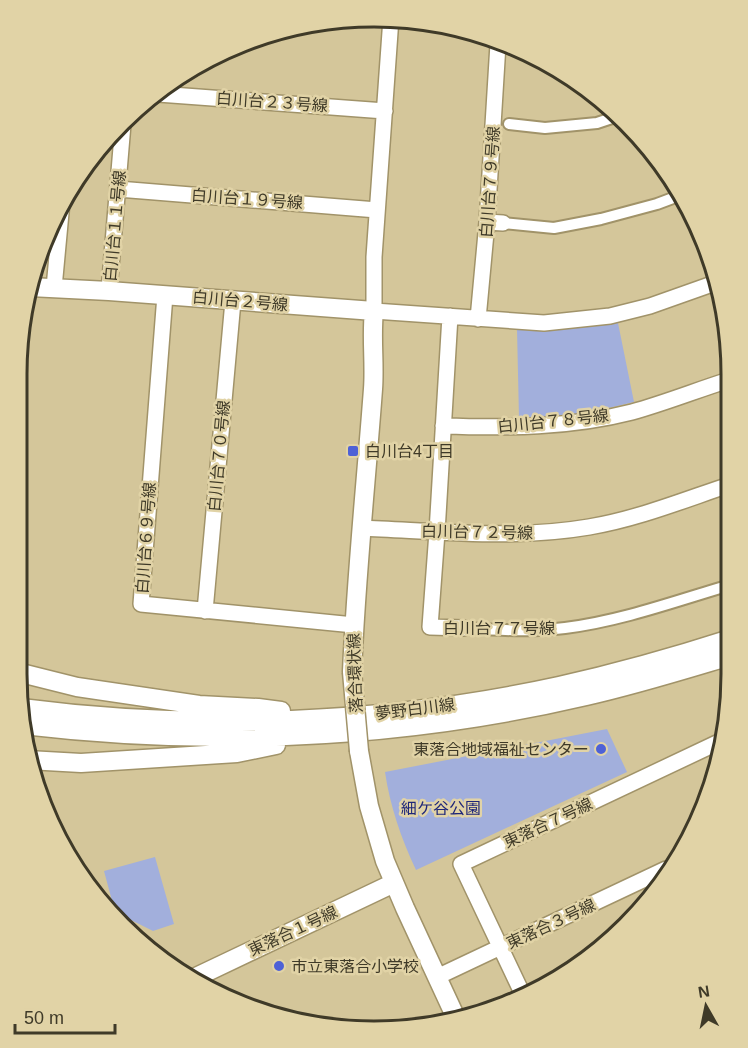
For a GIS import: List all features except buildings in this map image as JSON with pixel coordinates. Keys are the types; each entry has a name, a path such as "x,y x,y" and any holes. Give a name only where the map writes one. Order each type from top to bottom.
{"street":[{"path":"374,311 377,210 392,28"},
{"name":"白川台７９号線","path":"478,319 495,223 502,123 498,50"},
{"name":"白川台２３号線","path":"168,95 385,111"},
{"path":"502,123 545,128 597,123 609,119"},
{"name":"白川台１１号線","path":"110,291 122,136"},
{"name":"白川台１９号線","path":"118,189 377,210"},
{"path":"495,223 554,228 601,219 673,198"},
{"path":"54,288 60,228"},
{"name":"白川台２号線","path":"38,287 544,323 610,316 650,306 709,285"},
{"name":"白川台６９号線","path":"165,296 141,604 354,625"},
{"name":"白川台７０号線","path":"205,610 233,301"},
{"name":"落合環状線","path":"374,311 372,328 374,380 351,672 359,751 369,806 385,861 453,1012"},
{"name":"白川台７７号線","path":"450,316 430,627 507,630 565,628 613,618 721,588"},
{"name":"白川台７８号線","path":"443,426 515,427 571,423 633,411 721,383"},
{"name":"白川台７２号線","path":"361,528 496,535 541,533 591,527 721,488"},
{"name":"夢野白川線","path":"31,726 176,737 237,738 327,726 560,686 721,642"},
{"name":"夢野白川線","path":"29,709 98,717 153,720 327,726 435,724 585,697 721,659"},
{"path":"27,675 77,687 199,705 258,708 327,726"},
{"path":"38,761 81,763 237,753 327,726"},
{"name":"東落合７号線","path":"501,948 461,864 713,745"},
{"name":"東落合３号線","path":"437,977 659,872"},
{"name":"東落合１号線","path":"200,975 394,883"},
{"path":"501,948 520,988"}],"green space":[{"path":"618,323 634,402 579,415 519,418 517,329 546,331"},
{"name":"細ケ谷公園","path":"607,729 627,772 416,870 397,822 385,772"},
{"path":"155,857 174,924 153,931 129,919 112,902 104,871"}],"place":[{"name":"白川台4丁目","path":"353,451"},
{"name":"東落合地域福祉センター","path":"601,749"},
{"name":"市立東落合小学校","path":"279,966"}]}
